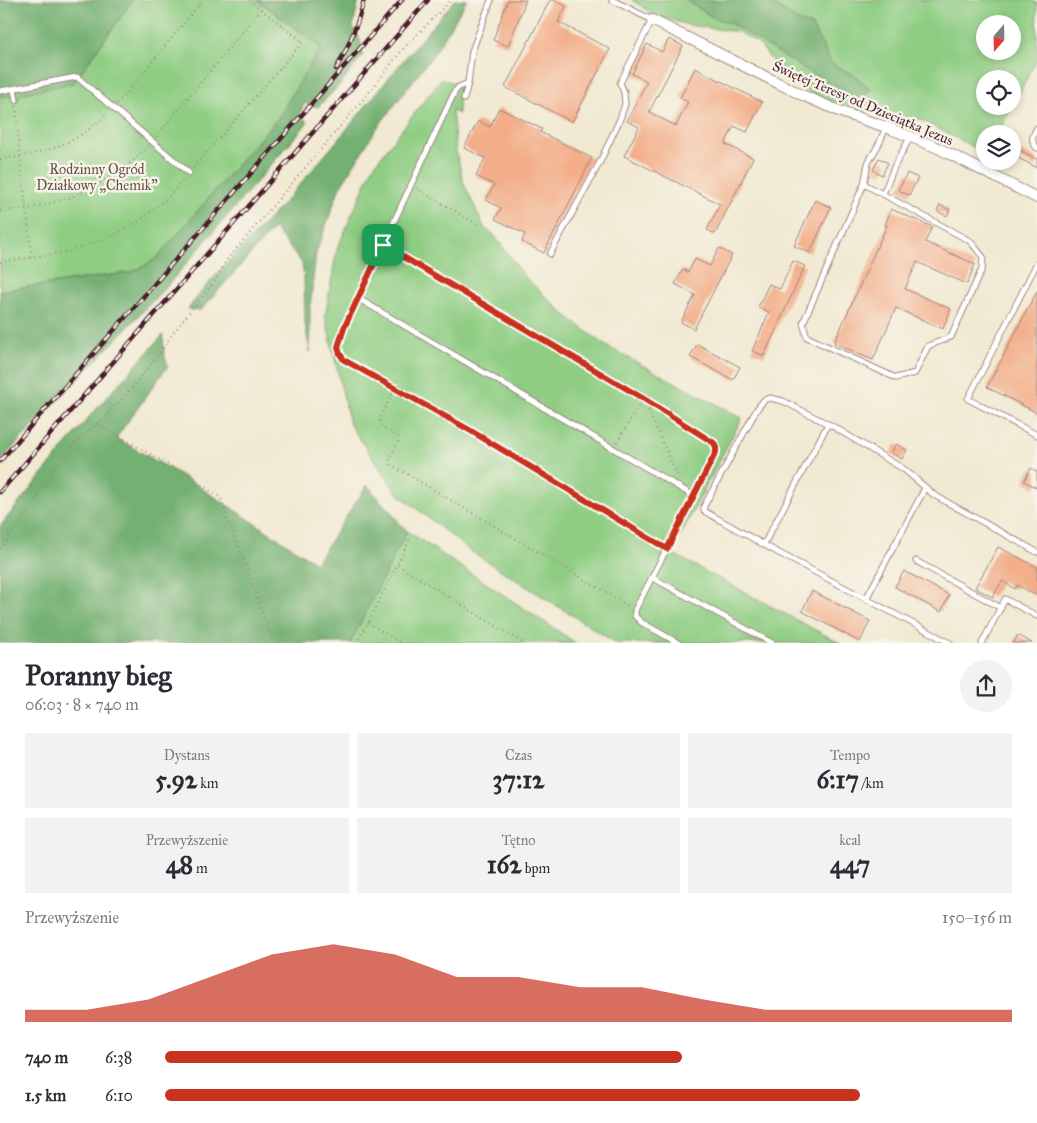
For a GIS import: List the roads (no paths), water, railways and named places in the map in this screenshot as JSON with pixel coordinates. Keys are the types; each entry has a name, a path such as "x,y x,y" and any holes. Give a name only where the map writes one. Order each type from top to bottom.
{"street":[{"name":"Świętej Teresy od Dzieciątka Jezus","path":"652,20 802,95 844,113 936,147 1037,198"}],"lane":[{"path":"464,98 468,84 472,52 491,0"},
{"path":"550,254 600,162 620,119 625,104 624,92 620,83 652,20 612,0"},
{"path":"0,91 77,77 189,174"},
{"path":"468,84 455,91 344,328 338,347 340,354 344,360 466,428 667,549"},
{"path":"14,88 16,100"},
{"path":"864,184 970,241 983,257 982,270 951,337 928,346 915,373 896,378 807,337 803,323 864,184 868,163 886,127"},
{"path":"1037,128 1032,137 1033,143 1037,148"},
{"path":"883,194 910,136"},
{"path":"1037,263 1035,272 968,399 1037,435"},
{"path":"358,300 694,496 636,610 635,616 641,622 678,643"},
{"path":"950,643 704,511 704,506 757,408 764,400 770,398 783,401 828,424 905,470 934,494 1037,552"},
{"path":"764,544 828,424"},
{"path":"866,599 925,488"},
{"path":"916,561 1000,608"},
{"path":"653,578 772,643"},
{"path":"982,643 1005,599 1037,616"}],"railway":[{"path":"336,69 352,36 364,0"},
{"path":"0,461 402,0"},
{"path":"0,492 428,0"}],"park label":[{"name":"Rodzinny Ogród Działkowy „Chemik”","path":"97,177"}]}
